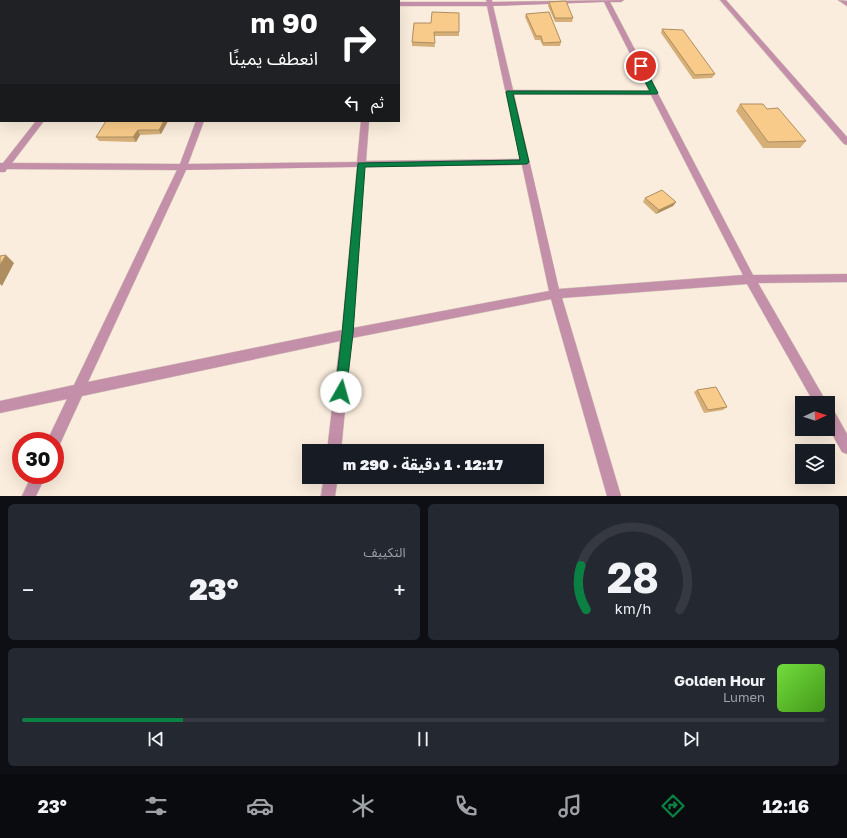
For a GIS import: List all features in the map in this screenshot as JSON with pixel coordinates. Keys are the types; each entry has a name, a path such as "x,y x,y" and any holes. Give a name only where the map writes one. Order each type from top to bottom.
{"street":[{"path":"606,0 750,279 818,396"},
{"path":"400,4 621,0"},
{"path":"723,0 847,142"},
{"path":"841,0 847,4"},
{"path":"489,2 555,294 614,496"},
{"path":"510,92 654,93"},
{"path":"2,168 39,122"},
{"path":"58,432 183,167 200,122"},
{"path":"335,444 347,334 365,122"},
{"path":"2,168 525,162"},
{"path":"0,407 347,334 555,294 750,279 847,278"},
{"path":"835,426 847,447"},
{"path":"30,496 35,484"},
{"path":"328,496 330,484"}],"building":[{"path":"566,1 573,18 555,18 549,2"},
{"path":"432,12 459,13 459,32 434,32 435,43 412,42 414,23 431,23"},
{"path":"549,12 561,42 543,43 541,36 536,36 526,14"},
{"path":"662,29 683,30 715,74 695,75"},
{"path":"740,104 763,104 767,109 778,108 806,141 768,142"},
{"path":"105,122 163,122 159,130 138,130 133,137 96,137"},
{"path":"662,190 676,202 659,210 645,198"},
{"path":"6,255 0,265 0,256"},
{"path":"716,387 727,407 708,410 697,390"}],"route":[{"path":"341,392 361,165 525,162 510,92 654,93 641,66"}]}
